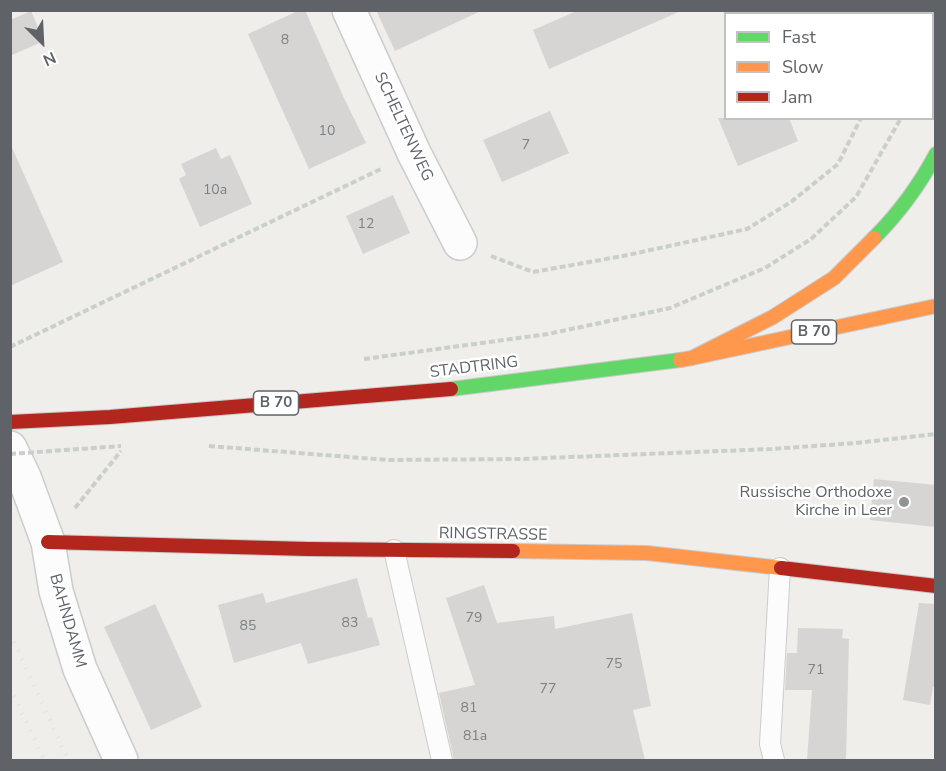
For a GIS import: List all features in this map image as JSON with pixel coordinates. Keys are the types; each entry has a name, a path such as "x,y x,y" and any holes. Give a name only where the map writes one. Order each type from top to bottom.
{"main road":[{"name":"B 70","path":"692,358 773,317 834,278 887,225 936,154"},
{"name":"STADTRING","path":"10,422 110,417 442,390 692,358 936,306"},
{"name":"RINGSTRASSE","path":"48,542 646,553 936,586"}],"street":[{"name":"SCHELTENWEG","path":"349,10 414,153 460,243"},
{"name":"BAHNDAMM","path":"10,448 48,542 56,591 80,669 121,760"}],"lane":[{"path":"394,550 442,760"},
{"path":"774,760 770,744 780,568"}],"path":[{"path":"460,243 533,272 623,256 747,229 791,202 838,164 860,120"},
{"path":"357,360 548,334 670,308 765,268 811,239 856,197 900,120"},
{"path":"10,348 414,153"},
{"path":"202,446 388,460 521,459 771,449 936,434"},
{"path":"17,465 123,446"},
{"path":"74,509 119,454"}],"building":[{"path":"300,10 305,10 366,143 309,169 248,34"},
{"path":"376,10 483,10 395,51"},
{"path":"579,10 683,10 549,69 533,30"},
{"path":"31,11 44,41 10,56 10,20"},
{"path":"550,111 569,153 502,182 483,140"},
{"path":"718,118 724,118 724,120 790,120 798,141 738,166"},
{"path":"10,143 63,262 10,286"},
{"path":"216,148 221,159 230,155 252,204 200,227 179,179 186,175 181,164"},
{"path":"393,195 410,233 363,254 346,216"},
{"name":"Russische Orthodoxe Kirche in Leer","path":"874,479 936,485 936,527 870,520"},
{"path":"357,578 368,618 372,617 380,645 308,664 301,643 234,663 218,605 263,593 266,603"},
{"path":"484,585 497,623 554,616 555,629 632,613 651,706 633,710 645,760 454,760 439,693 475,685 446,598"},
{"path":"919,603 936,604 936,687 933,687 930,705 903,700"},
{"path":"155,604 202,707 151,730 104,627"},
{"path":"798,628 843,629 842,638 849,639 846,760 807,760 812,690 785,690 787,653 797,653"}],"railway":[{"path":"10,633 68,760"},
{"path":"10,687 44,760"}],"traffic: fast":[{"path":"874,238 908,198 936,154"},
{"path":"451,389 680,360"}],"traffic: slow":[{"path":"680,360 692,358 773,317 834,278 874,238"},
{"path":"692,358 936,306"},
{"path":"513,551 647,553 781,568"}],"traffic: jam":[{"path":"10,422 110,417 451,389"},
{"path":"48,542 308,549 513,551"},
{"path":"781,568 936,586"}],"place":[{"name":"Russische Orthodoxe Kirche in Leer","path":"904,502"}]}
